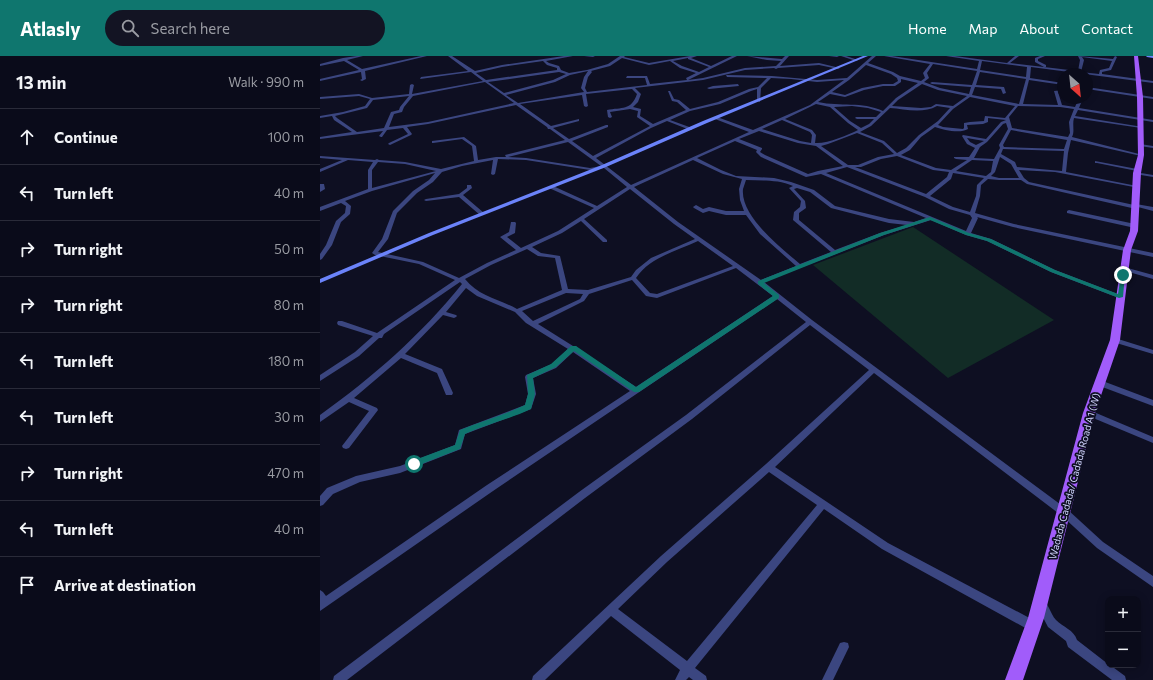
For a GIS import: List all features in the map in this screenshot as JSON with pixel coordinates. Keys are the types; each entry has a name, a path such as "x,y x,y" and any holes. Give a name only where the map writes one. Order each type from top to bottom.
{"main road":[{"name":"Wadada Cadada/ Cadada Road A1 (W)","path":"1014,680 1040,603 1089,413 1115,340 1127,249 1135,226 1137,171 1141,150 1140,97 1136,56"}],"street":[{"path":"340,56 363,71 364,79 362,80"},
{"path":"320,65 361,56"},
{"path":"320,80 425,56"},
{"path":"450,56 604,166 699,239 760,282 810,322 1064,513 1100,545 1153,582"},
{"path":"532,56 558,67 559,71"},
{"path":"421,78 474,72 571,56"},
{"path":"586,56 593,56"},
{"path":"504,94 554,81 569,74 609,65 621,56 643,64 671,61 695,56"},
{"path":"658,56 666,61"},
{"path":"683,81 734,56"},
{"path":"749,56 783,60"},
{"path":"592,158 652,126 689,110 719,103 750,90 759,88 770,77 773,77 776,67 787,56"},
{"path":"831,56 837,56"},
{"path":"843,56 856,60"},
{"path":"320,281 482,214 604,166 866,56"},
{"path":"320,378 357,354 380,336 382,332 489,264 560,232 630,187 816,103 848,79 874,56"},
{"path":"886,56 1057,83"},
{"path":"948,56 1057,70"},
{"path":"1007,64 1017,56"},
{"path":"1043,56 1036,59 1037,62 1045,65 1046,68"},
{"path":"1080,68 1082,60 1080,56 1114,58 1110,69 1102,71 1100,75"},
{"path":"689,58 711,67"},
{"path":"834,252 796,220 797,212 803,208 803,201 790,188 796,186 808,176 820,172 847,166 859,166 880,158 897,155 908,149 920,136 970,95 981,60"},
{"path":"671,61 681,67 699,73"},
{"path":"320,138 456,118 516,104 585,93 722,76 745,69 819,64 838,68"},
{"path":"865,64 892,73 899,77 920,82 939,89 1019,104 1060,106 1078,109 1141,123"},
{"path":"716,118 756,131 799,142 815,145 827,143 860,131 870,125 897,99 925,80 925,73 932,64"},
{"path":"927,196 949,178 951,172 971,158 977,147 987,140 997,127 1007,120 1025,96 1029,66"},
{"path":"586,106 583,85 590,70"},
{"path":"320,98 358,95 372,99 411,96 486,81 559,71 569,74"},
{"path":"1093,74 1153,82"},
{"path":"722,76 770,77 808,80 848,79"},
{"path":"627,77 646,77 649,85"},
{"path":"728,77 738,85 750,90"},
{"path":"830,93 845,96 863,89 883,85 894,85 900,81 899,77"},
{"path":"925,84 1003,88 1004,93"},
{"path":"381,136 387,127 392,113 401,111 402,106 411,96 410,93 412,85"},
{"path":"709,88 718,86 728,88 738,85"},
{"path":"630,108 636,102 639,94 632,86"},
{"path":"759,88 759,101"},
{"path":"1093,89 1153,98"},
{"path":"669,92 673,100 678,101 689,110"},
{"path":"320,117 366,107 372,99"},
{"path":"816,103 831,106 870,106 883,112"},
{"path":"1064,174 1066,150 1072,133 1071,122 1079,104"},
{"path":"889,107 923,109 933,108 936,105 954,107"},
{"path":"831,106 860,131 883,142 897,155 934,169 988,177 1022,179"},
{"path":"610,117 608,111 611,110 630,108 640,110 638,116 652,126"},
{"path":"333,115 335,119 356,133"},
{"path":"977,147 968,143 964,136 963,130 966,129 965,124 982,124 986,122 986,117 1007,120"},
{"path":"1073,117 1141,123 1153,121"},
{"path":"857,118 878,118"},
{"path":"782,119 811,131 814,135 815,145"},
{"path":"549,128 578,120"},
{"path":"668,120 691,129"},
{"path":"968,234 975,218 972,214 978,196 979,185 983,179 988,177 993,172 996,160 1002,148 1001,145 1010,129 1007,120"},
{"path":"935,125 942,128 963,130"},
{"path":"390,144 410,134 404,126"},
{"path":"320,209 370,190 476,161 497,158 568,141 607,126"},
{"path":"1010,129 1141,150 1153,147"},
{"path":"964,136 987,140"},
{"path":"433,142 463,138 474,146 476,161"},
{"path":"736,140 760,149 758,152 762,156 808,176"},
{"path":"815,145 847,166 927,196 951,208 1013,225 1153,255"},
{"path":"1002,148 1066,150"},
{"path":"999,154 1009,159 1017,168 1022,179 1029,184 1153,209"},
{"path":"320,157 405,163 441,170"},
{"path":"497,158 526,159 590,169 604,166"},
{"path":"493,174 497,158"},
{"path":"693,158 722,172 744,177 778,180 791,183 812,191 834,206 889,221 915,224"},
{"path":"956,158 996,160"},
{"path":"320,171 346,160"},
{"path":"370,190 370,170 377,160"},
{"path":"1097,162 1153,176"},
{"path":"1017,168 1055,171 1064,174 1137,187"},
{"path":"441,170 431,181 415,192 395,212 385,239 375,253 422,263 462,282 483,297 517,311 533,324 574,348 636,391"},
{"path":"820,172 930,219 968,234 989,240 1053,271 1121,297"},
{"path":"744,177 741,189 747,213 756,226 799,266"},
{"path":"320,185 322,186 320,191"},
{"path":"426,200 460,195 470,188 469,186"},
{"path":"551,187 598,208"},
{"path":"460,195 482,214"},
{"path":"320,258 329,245 339,221 347,214 349,206 342,201 336,202"},
{"path":"696,207 703,211 709,209 726,213 747,213"},
{"path":"1069,212 1135,226"},
{"path":"581,218 605,241"},
{"path":"760,282 834,252 930,219"},
{"path":"513,223 512,233 504,237 520,250"},
{"path":"517,311 565,291 587,292 633,278 637,271 660,255 672,252 699,239"},
{"path":"528,247 540,256 558,257 565,291"},
{"path":"633,278 648,295 657,296 737,266"},
{"path":"1124,269 1153,277"},
{"path":"320,419 349,399 401,355 443,313 462,282"},
{"path":"533,324 582,300 587,292"},
{"path":"322,601 776,296"},
{"path":"443,313 454,316"},
{"path":"338,680 582,495 689,417 810,322"},
{"path":"340,323 380,336"},
{"path":"1115,340 1153,352"},
{"path":"320,502 330,491 359,479 400,469 458,447 462,432 484,422 514,414 528,407 532,394 529,377 554,366 574,348"},
{"path":"401,355 440,371 449,393"},
{"path":"537,680 612,611 664,560 769,467 874,369"},
{"path":"1100,383 1153,403"},
{"path":"346,446 374,410 349,399"},
{"path":"1089,413 1153,440"},
{"path":"769,467 885,546 1033,626"},
{"path":"680,680 688,668 823,504"},
{"path":"1040,603 1052,623 1071,638 1072,643 1121,680"},
{"path":"612,611 702,680"},
{"path":"827,680 844,647"}],"green space":[{"path":"913,227 1054,320 948,378 813,265"}],"route":[{"path":"414,464 458,447 462,432 484,422 514,414 528,407 532,394 529,377 554,366 574,348 636,391 666,369 776,296 760,282 882,234 930,219 968,234 989,240 1053,271 1121,297 1123,275"}]}
